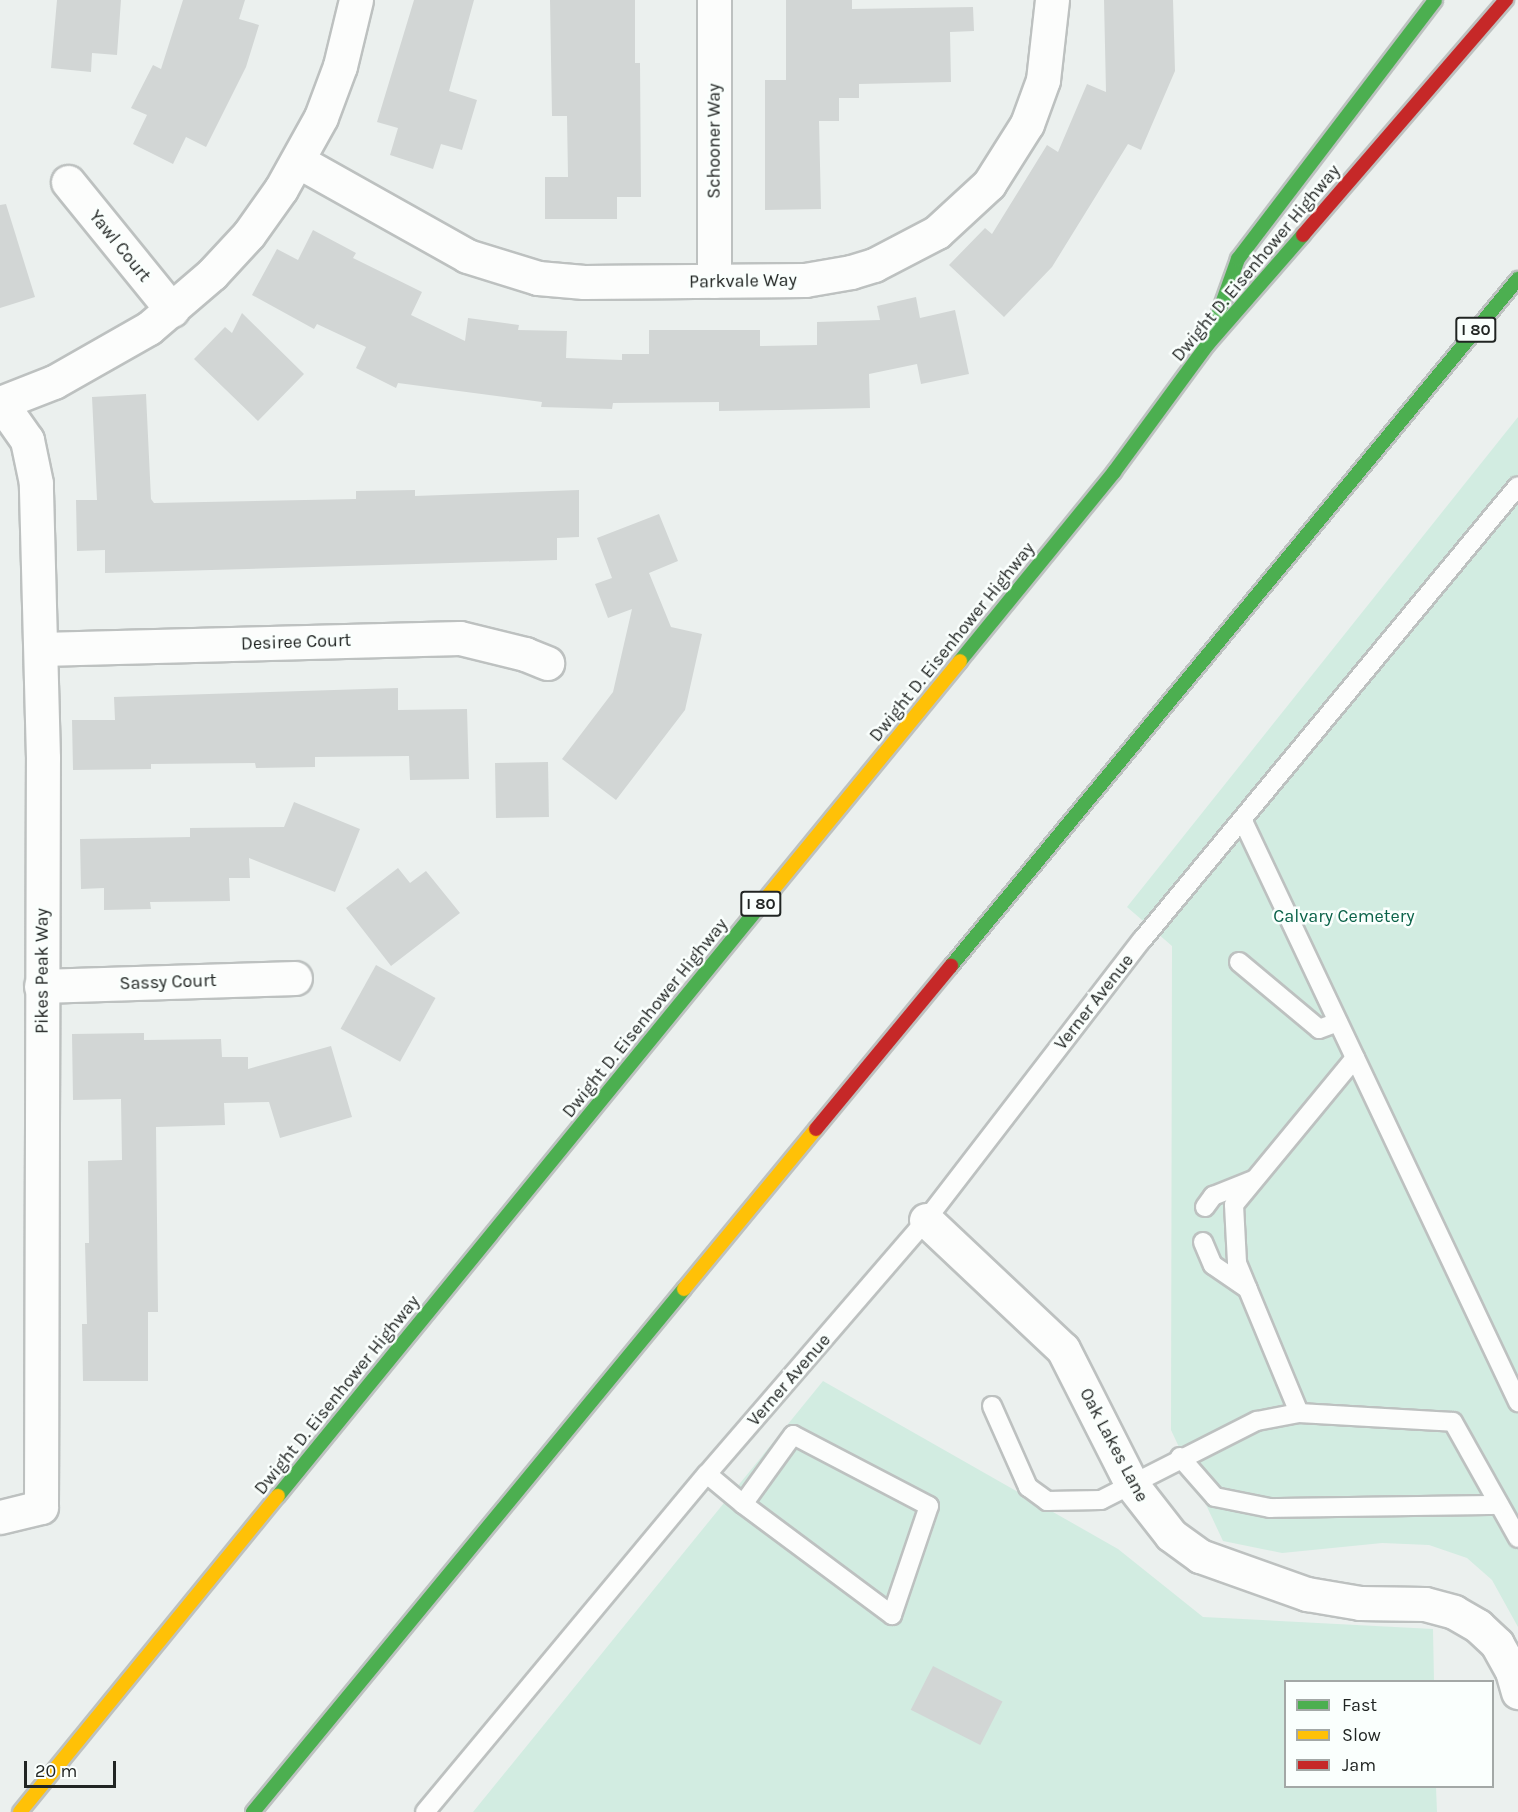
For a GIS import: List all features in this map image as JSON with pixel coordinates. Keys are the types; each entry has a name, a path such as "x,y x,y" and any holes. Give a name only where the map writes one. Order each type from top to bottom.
{"highway":[{"path":"1208,344 1238,259 1435,0"},
{"name":"Dwight D. Eisenhower Highway","path":"20,1812 1107,481 1208,344 1506,0"},
{"name":"I 80","path":"253,1812 1518,279"}],"street":[{"path":"0,403 54,382 103,358 172,310 249,234 298,161 340,66 356,0"},
{"name":"Schooner Way","path":"714,0 714,281"},
{"name":"Parkvale Way","path":"298,161 467,256 514,273 584,282 805,280 851,272 874,265 937,232 989,184 1027,124 1048,57 1052,0"},
{"name":"Yawl Court","path":"68,182 172,310"},
{"name":"Pikes Peak Way","path":"0,403 16,421 33,461 41,649 41,1507 0,1517"},
{"name":"Desiree Court","path":"41,649 460,638 525,654 547,663"},
{"name":"Sassy Court","path":"41,986 295,978"},
{"name":"Oak Lakes Lane","path":"926,1220 1063,1349 1131,1485 1171,1535 1200,1556 1240,1573 1307,1594 1360,1603 1425,1604 1454,1612 1478,1626 1497,1644 1512,1671 1518,1692"}],"lane":[{"name":"Verner Avenue","path":"425,1812 707,1474 926,1220 1142,940 1518,486"},
{"path":"1243,820 1518,1402"},
{"path":"1239,962 1319,1029 1338,1022"},
{"path":"1299,1413 1238,1263 1234,1205 1355,1059"},
{"path":"1205,1207 1213,1196 1255,1179"},
{"path":"1203,1242 1213,1264 1248,1289"},
{"path":"992,1406 1028,1487 1047,1501 1101,1500 1180,1457 1257,1421 1299,1413 1453,1422 1518,1538"},
{"path":"707,1474 743,1504 892,1615 929,1506 793,1435 743,1504"},
{"path":"1180,1457 1215,1497 1270,1508 1499,1504"}],"green space":[{"name":"Calvary Cemetery","path":"1518,417 1518,1627 1492,1580 1467,1558 1429,1545 1382,1543 1282,1553 1223,1541 1171,1430 1172,946 1127,907"},
{"path":"823,1381 1118,1549 1203,1617 1433,1629 1434,1680 1284,1680 1284,1788 1436,1788 1437,1812 473,1812"}],"building":[{"path":"57,0 121,0 117,55 92,53 91,72 51,68"},
{"path":"183,0 245,0 239,19 259,25 246,67 206,147 186,137 173,164 133,144 147,115 131,108 153,65 161,69"},
{"path":"414,0 474,0 449,91 477,100 462,150 441,144 433,169 390,155 398,128 377,122"},
{"path":"550,0 635,0 635,63 640,63 641,197 617,197 617,219 545,219 545,177 568,177 567,116 552,116"},
{"path":"786,0 852,0 852,9 973,7 974,31 950,32 951,82 859,84 859,98 839,98 839,121 819,121 821,209 765,210 765,80 786,80"},
{"path":"1104,0 1173,0 1175,71 1141,150 1128,144 1052,267 1004,317 949,265 985,228 992,234 1047,145 1058,152 1087,84 1106,92"},
{"path":"6,204 35,297 0,308 0,205"},
{"path":"313,230 356,253 353,258 422,292 411,315 465,341 468,318 519,325 518,330 567,331 566,358 622,360 622,354 649,354 649,330 760,330 760,346 817,345 817,322 880,320 877,306 916,297 920,318 955,310 969,374 921,384 917,364 869,374 870,408 719,411 719,402 613,403 612,409 541,407 542,402 398,383 396,388 356,368 366,347 317,324 314,329 252,295 277,249 298,260"},
{"path":"242,313 304,374 258,421 194,359 225,327 232,333"},
{"path":"146,394 151,499 154,503 356,499 356,491 415,490 415,496 579,490 579,537 557,538 557,560 105,573 105,550 77,551 76,500 97,500 92,397"},
{"path":"659,514 678,561 649,573 671,627 702,634 685,710 616,800 562,759 613,692 632,609 608,618 595,584 612,578 597,538"},
{"path":"398,688 398,710 467,709 469,779 410,780 409,756 315,757 315,767 256,768 255,763 151,764 151,769 73,770 72,720 115,720 114,697"},
{"path":"548,762 549,817 496,818 495,763"},
{"path":"294,802 360,829 335,892 249,858 250,878 229,878 230,901 150,902 151,909 104,910 104,888 81,889 80,839 190,837 190,828 284,827"},
{"path":"398,868 410,883 426,871 460,913 391,966 346,908"},
{"path":"376,965 435,998 400,1062 341,1029"},
{"path":"144,1033 144,1040 221,1039 222,1057 248,1057 248,1069 331,1046 352,1117 280,1138 269,1102 224,1103 225,1125 156,1127 158,1312 148,1312 148,1381 83,1381 82,1324 87,1324 85,1243 89,1243 88,1161 122,1160 121,1099 73,1100 72,1034"},
{"path":"933,1666 1002,1701 980,1745 911,1710"}],"traffic: fast":[{"path":"1214,326 1238,259 1435,0"},
{"path":"960,661 1114,472 1208,344 1303,235"},
{"path":"951,966 1518,279"},
{"path":"278,1496 758,908"},
{"path":"253,1812 684,1289"}],"traffic: slow":[{"path":"758,908 960,661"},
{"path":"684,1289 816,1129"},
{"path":"20,1812 278,1496"}],"traffic: jam":[{"path":"1303,235 1506,0"},
{"path":"816,1129 951,966"}]}
